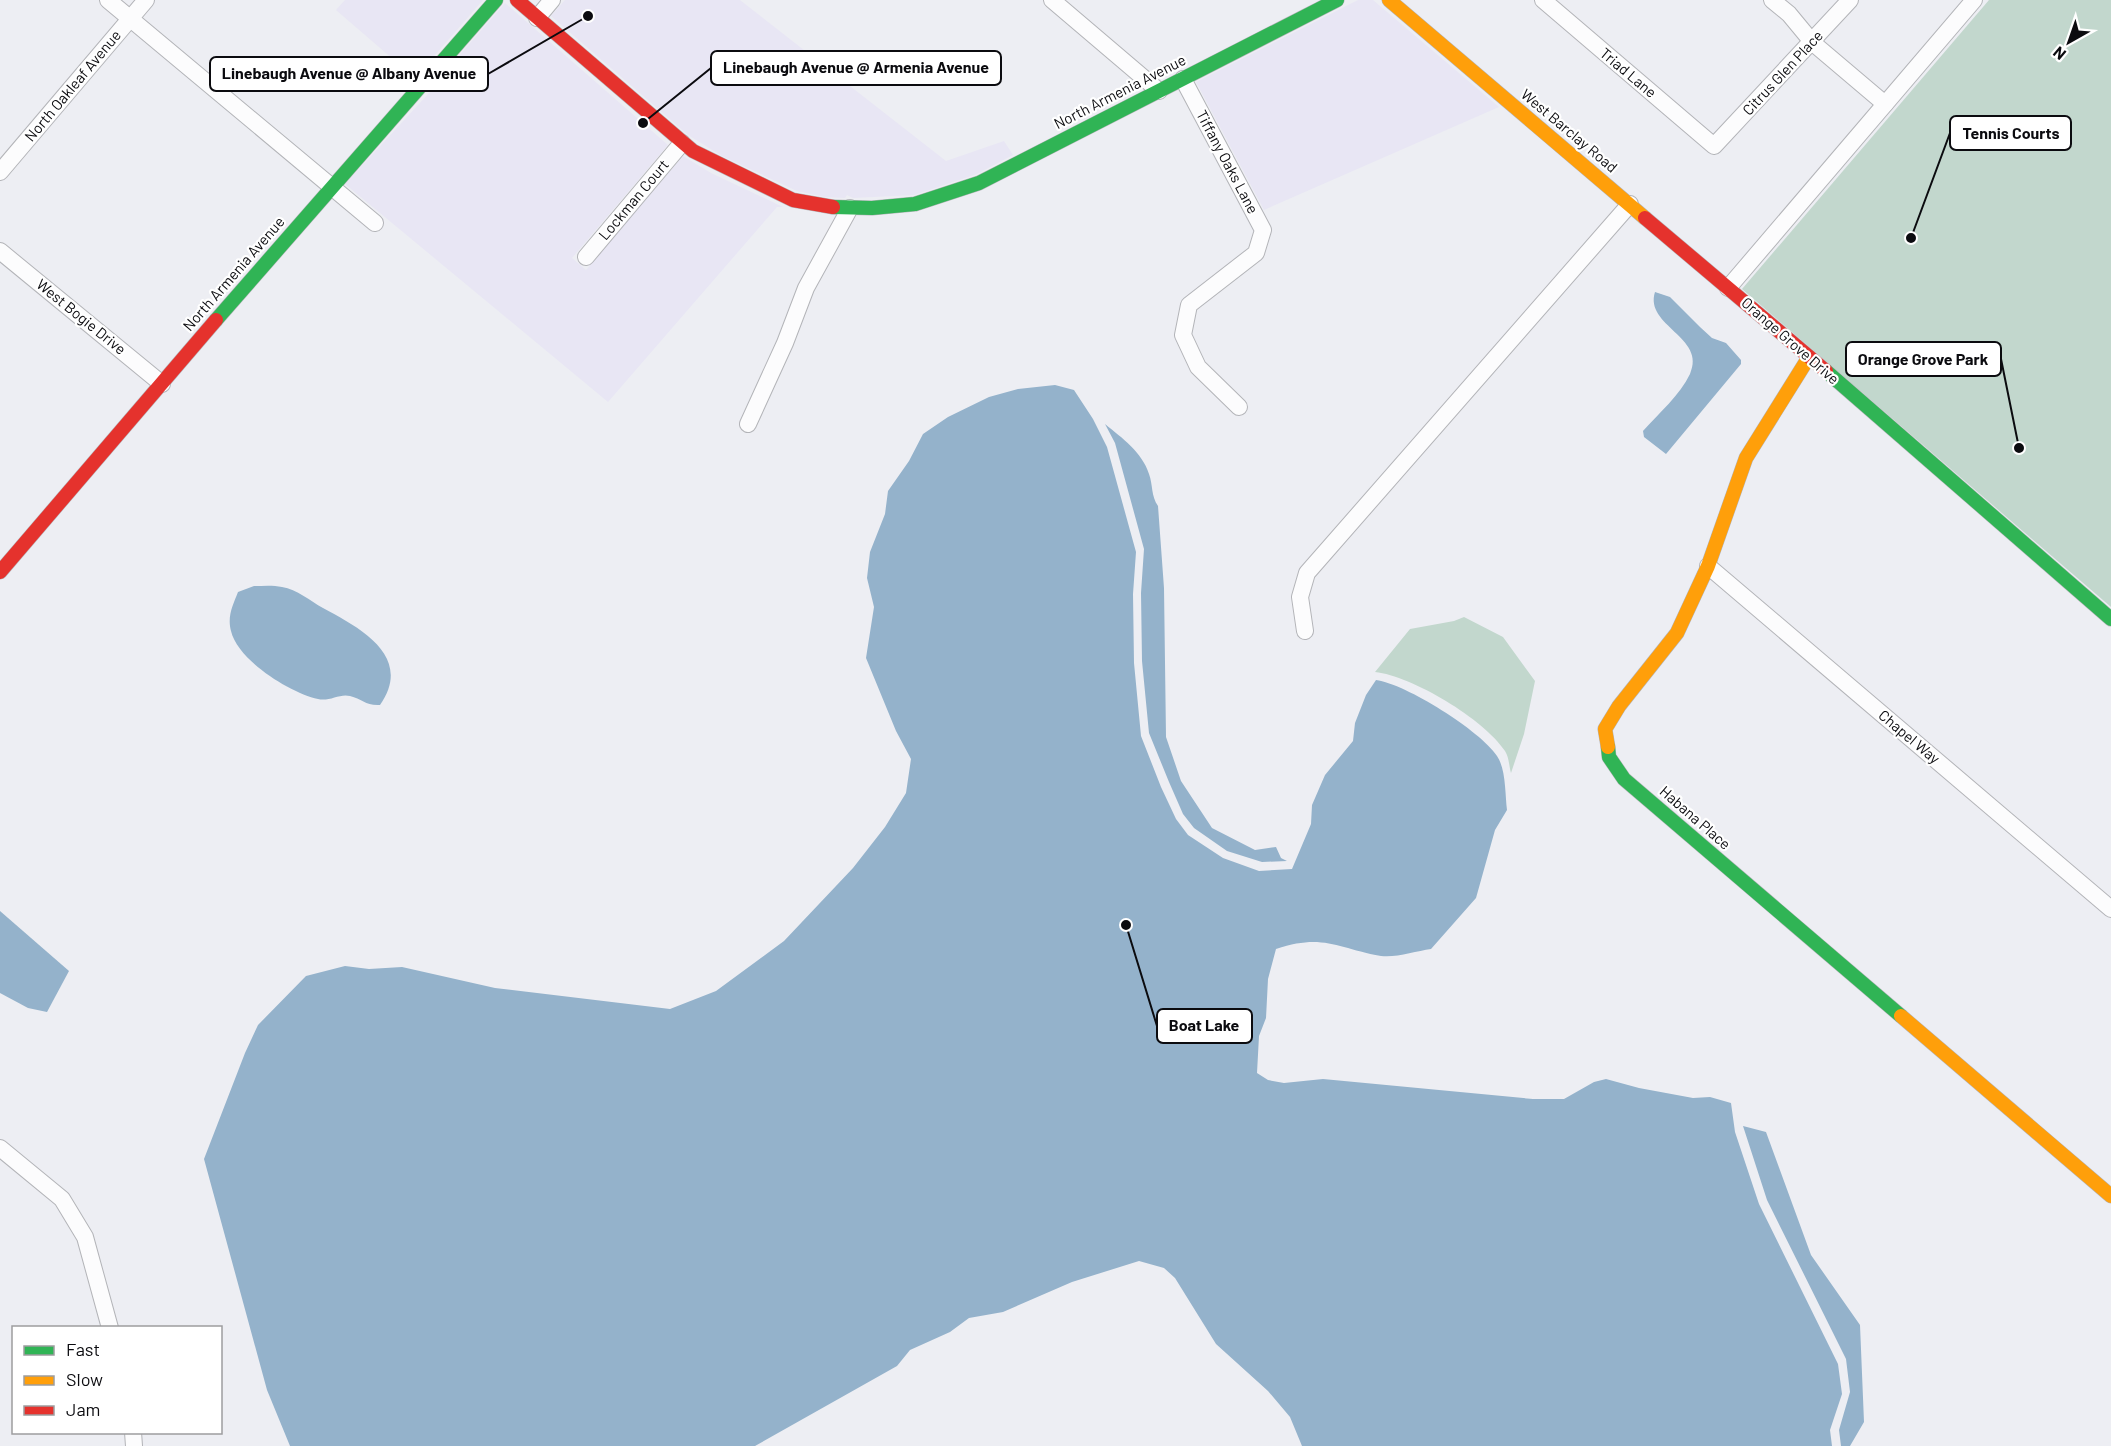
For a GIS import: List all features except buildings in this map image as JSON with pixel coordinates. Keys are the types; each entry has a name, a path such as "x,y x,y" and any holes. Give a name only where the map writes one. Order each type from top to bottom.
{"street":[{"path":"108,0 375,223"},
{"name":"North Oakleaf Avenue","path":"0,172 146,0"},
{"name":"North Armenia Avenue","path":"0,572 331,186 496,0"},
{"name":"North Armenia Avenue","path":"517,0 682,143 716,164 793,201 823,207 850,208 915,204 979,183 1337,0"},
{"path":"537,18 552,0"},
{"path":"1052,0 1159,91"},
{"name":"West Barclay Road","path":"1389,0 1728,288"},
{"name":"Triad Lane","path":"1543,0 1714,146"},
{"path":"1772,0 1789,14 1813,43 1885,104"},
{"name":"Citrus Glen Place","path":"1714,146 1813,43 1850,0"},
{"name":"Orange Grove Drive","path":"1974,0 1728,288 2111,619"},
{"name":"Tiffany Oaks Lane","path":"1183,79 1263,230 1256,253 1189,304 1183,335 1198,367 1239,407"},
{"name":"Lockman Court","path":"586,257 682,143"},
{"path":"1305,631 1300,597 1307,573 1630,204"},
{"path":"748,424 785,343 806,288 850,208"},
{"name":"West Bogie Drive","path":"0,251 162,384"},
{"name":"Habana Place","path":"1809,357 1746,458 1708,566 1677,633 1619,706 1605,729 1609,758 1624,779 2110,1193"},
{"name":"Chapel Way","path":"1708,566 2111,909"},
{"path":"0,1148 62,1199 85,1237 109,1326"}],"shaded area":[{"path":"345,0 483,0 415,78 336,10"},
{"path":"565,0 740,0 946,161 1004,141 1013,155 977,174 914,195 853,198 847,195 845,198 825,197 797,191 722,156 688,135 551,16"},
{"path":"1358,0 1373,0 1499,107 1264,210 1196,82"},
{"path":"505,3 668,145 572,258 586,270 683,156 711,173 783,207 777,207 608,402 345,184 430,92 429,90"}],"green space":[{"path":"1989,0 2111,0 2111,607 1742,289"},
{"path":"1464,617 1503,637 1535,681 1524,734 1511,773 1505,751 1481,726 1464,713 1427,690 1390,675 1375,672 1410,629"}],"water":[{"path":"1655,292 1670,297 1712,338 1726,343 1741,360 1741,364 1666,454 1644,437 1643,431 1681,389 1690,374 1693,361 1690,350 1658,314 1654,304"},
{"path":"1055,385 1074,390 1093,419 1107,447 1136,552 1133,594 1134,663 1141,736 1176,819 1188,835 1223,858 1259,871 1292,869 1311,824 1312,805 1325,775 1353,741 1355,723 1366,695 1376,680 1405,690 1442,710 1476,734 1500,761 1505,782 1507,810 1495,830 1476,898 1431,949 1381,956 1330,944 1306,942 1276,949 1268,979 1266,1018 1259,1036 1257,1073 1268,1080 1284,1083 1323,1079 1533,1099 1564,1099 1594,1082 1606,1079 1639,1088 1693,1098 1710,1097 1731,1103 1735,1132 1759,1204 1838,1364 1842,1394 1830,1430 1832,1446 1302,1446 1290,1417 1268,1391 1216,1344 1175,1278 1164,1268 1139,1261 1072,1282 1003,1312 969,1318 950,1332 910,1350 897,1366 755,1446 290,1446 267,1390 204,1159 258,1025 306,976 345,966 369,969 402,967 495,988 670,1009 716,991 784,941 853,868 885,827 906,793 911,759 896,731 866,658 874,607 867,578 870,552 885,514 888,491 909,461 923,434 948,417 989,397 1018,389"},
{"path":"1105,424 1131,446 1142,459 1158,506 1164,588 1166,737 1181,781 1212,828 1255,850 1276,847 1281,858 1287,861 1262,862 1227,851 1194,828 1183,814 1169,782 1149,733 1142,661 1141,593 1144,549 1115,443"},
{"path":"254,586 275,586 293,590 352,625 378,646 387,658 391,672 389,688 380,705 346,695 322,700 307,696 280,683 254,664 236,642 231,631 230,620 238,592"},
{"path":"0,911 69,971 47,1012 28,1008 0,993"},
{"path":"1743,1126 1766,1132 1811,1255 1860,1325 1864,1422 1850,1446 1841,1446 1839,1430 1850,1392 1846,1359 1767,1200"}],"traffic: fast":[{"path":"216,320 496,0"},
{"path":"833,207 872,208 915,204 979,183 1337,0"},
{"path":"1826,371 2111,619"},
{"path":"1608,747 1609,757 1624,779 1901,1016"}],"traffic: slow":[{"path":"1389,0 1645,218"},
{"path":"1608,747 1605,729 1619,706 1677,633 1708,566 1746,458 1809,357"},
{"path":"1901,1016 2111,1196"}],"traffic: jam":[{"path":"517,0 693,151 793,200 833,207"},
{"path":"1645,218 1826,371"},
{"path":"0,572 216,320"}],"place":[{"name":"Linebaugh Avenue @ Albany Avenue","path":"588,16"},
{"name":"Linebaugh Avenue @ Armenia Avenue","path":"643,123"},
{"name":"Tennis Courts","path":"1911,238"},
{"name":"Orange Grove Park","path":"2019,448"},
{"name":"Boat Lake","path":"1126,925"}]}
